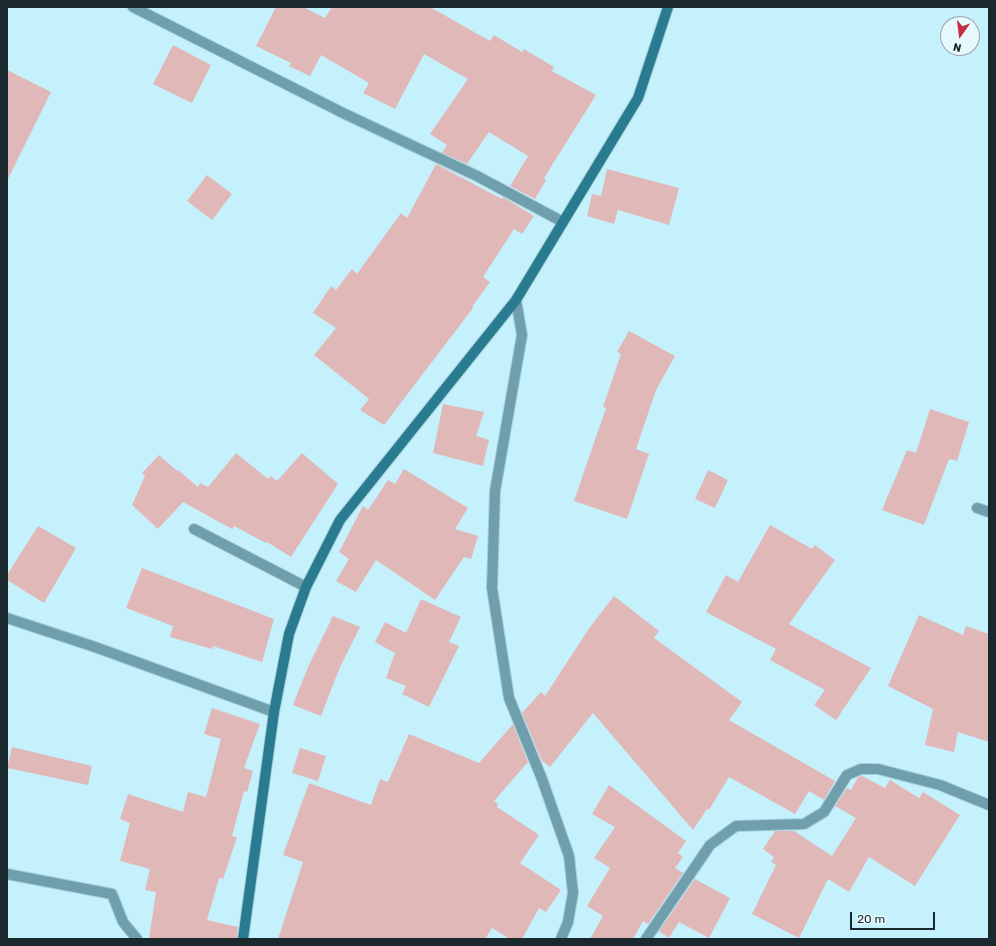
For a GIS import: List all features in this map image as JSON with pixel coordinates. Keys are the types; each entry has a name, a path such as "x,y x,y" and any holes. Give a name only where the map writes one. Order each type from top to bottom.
{"street":[{"path":"133,7 345,114 477,176 562,222"},
{"path":"243,939 274,712 289,634 306,587 340,520 516,300 638,98 668,7"},
{"path":"516,300 522,335 495,491 492,588 509,698 542,779 569,856 573,892 568,922 560,939"},
{"path":"977,508 989,512"},
{"path":"194,530 306,587"},
{"path":"7,618 95,647 274,712"},
{"path":"646,939 710,844 736,826 804,824 824,812 847,775 861,769 878,769 940,785 989,805"},
{"path":"7,874 112,894 123,922 137,939"}],"building":[{"path":"276,7 303,7 325,18 332,7 430,7 490,41 494,35 522,52 524,49 554,67 552,71 596,95 544,178 546,180 535,199 510,186 528,156 489,132 467,164 442,153 447,145 430,134 468,79 424,54 395,109 363,93 369,83 321,55 310,76 289,66 291,63 256,46"},
{"path":"173,45 211,65 192,103 153,84"},
{"path":"7,70 51,92 7,181"},
{"path":"436,164 502,199 503,197 534,216 522,234 514,229 483,277 490,282 472,307 473,308 384,425 360,410 369,399 314,355 336,328 313,313 331,286 336,290 352,269 357,274 401,213 407,218"},
{"path":"607,169 679,188 669,225 618,210 614,224 587,216 592,194 601,196"},
{"path":"207,175 232,194 212,220 187,201"},
{"path":"629,331 675,356 656,390 636,449 649,454 627,519 574,501 606,408 603,407 621,354 617,352"},
{"path":"443,404 484,412 476,436 489,440 483,466 433,453"},
{"path":"930,409 969,422 957,461 949,459 924,525 882,510 907,450 916,453"},
{"path":"236,453 268,479 271,476 277,481 302,453 338,484 291,557 267,542 266,543 234,526 232,529 183,502 158,529 132,505 145,476 142,473 159,455 198,487 200,483 208,487"},
{"path":"404,469 468,508 455,529 478,536 471,559 464,557 435,600 376,560 356,592 336,581 349,559 339,552 363,506 368,510 388,480 395,484"},
{"path":"708,470 728,480 715,508 695,499"},
{"path":"770,525 812,549 815,545 835,560 789,624 871,668 836,720 814,705 825,690 770,660 776,649 706,612 726,575 738,582"},
{"path":"38,526 76,548 44,603 7,580 7,575"},
{"path":"142,568 274,619 262,662 213,646 212,649 170,637 173,626 126,608"},
{"path":"614,596 659,631 654,638 742,702 729,720 835,781 824,800 809,791 795,814 729,777 709,810 707,809 693,830 593,713 550,767 542,761 522,713 541,692 545,696 590,627"},
{"path":"421,599 461,617 449,642 459,646 429,707 402,694 406,686 386,678 395,653 375,642 385,622 406,633"},
{"path":"919,615 963,635 966,626 989,634 989,742 958,732 954,752 925,745 933,709 888,686"},
{"path":"333,616 360,627 340,667 321,716 293,705 308,667"},
{"path":"212,708 260,724 244,768 253,771 247,792 244,791 232,836 237,837 223,879 219,878 207,920 238,927 237,939 149,939 156,892 145,890 150,869 120,861 130,823 120,819 128,794 183,812 188,792 206,797 221,739 204,734"},
{"path":"513,724 528,762 494,801 498,804 497,807 539,835 520,863 561,890 546,912 539,908 522,939 510,939 492,928 485,939 278,939 303,862 283,855 309,783 371,805 380,779 388,782 409,734 479,763"},
{"path":"12,747 92,766 88,785 7,768"},
{"path":"300,748 326,756 318,781 292,773"},
{"path":"862,776 885,788 890,780 919,798 923,792 960,815 915,886 869,857 849,892 828,879 799,938 752,914 776,865 771,862 774,857 763,849 775,831 794,831 832,856 856,818 835,806 847,788 851,790 858,777"},
{"path":"609,785 686,841 678,853 683,857 675,868 683,873 648,924 643,921 633,939 590,939 603,916 587,906 610,868 594,858 615,827 592,814"},
{"path":"695,879 730,898 709,938 679,922 669,938 659,931"}]}
